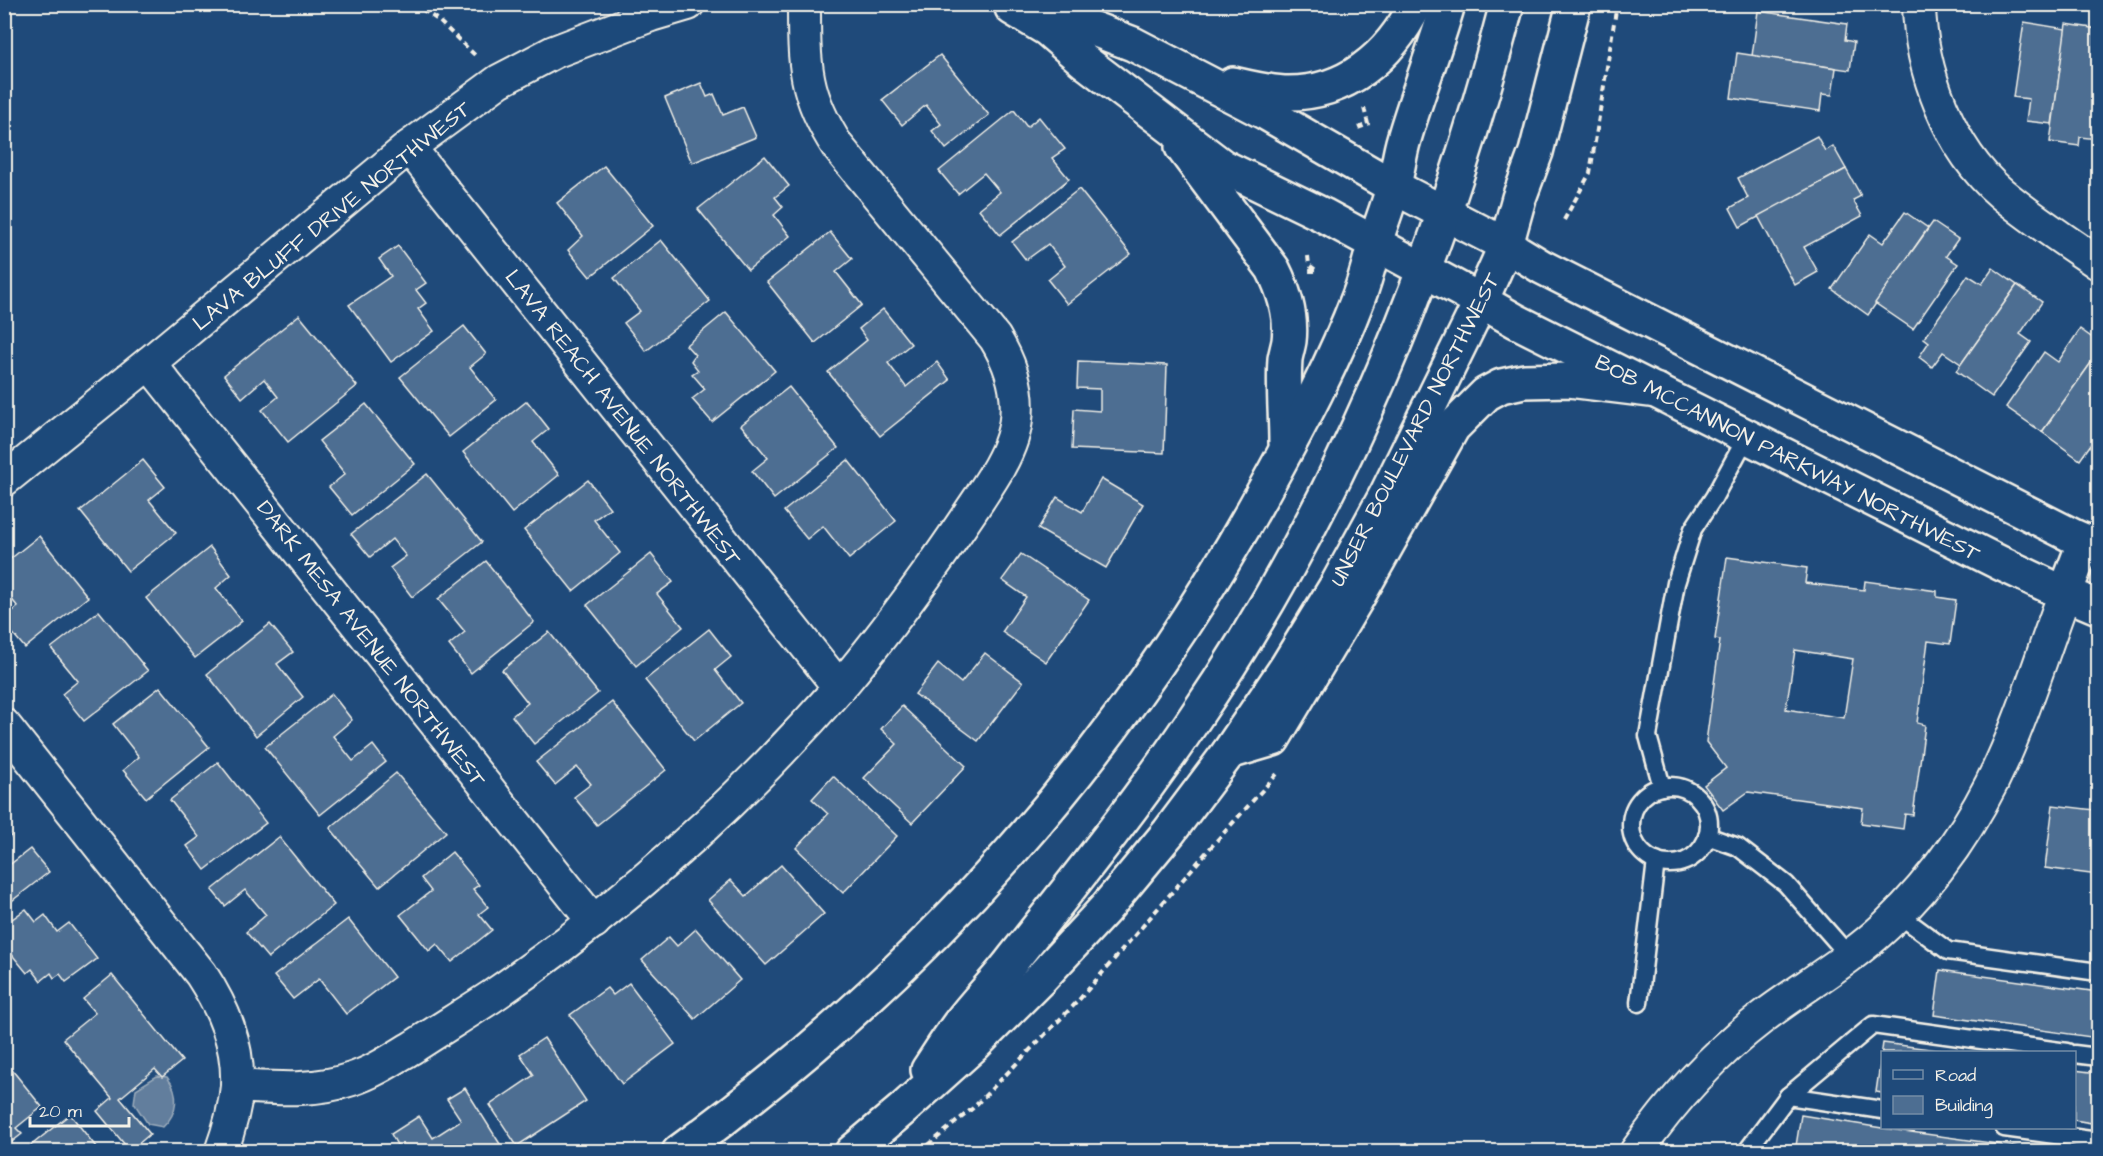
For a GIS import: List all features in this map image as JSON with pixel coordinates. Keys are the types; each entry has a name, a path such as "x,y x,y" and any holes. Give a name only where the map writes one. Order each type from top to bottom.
{"main road":[{"path":"1191,74 1261,90 1286,93 1310,91 1334,84 1352,77 1375,61 1406,26 1416,4"},
{"path":"679,1152 754,1095 832,1030 891,977 947,921 1017,847 1078,772 1136,696 1178,634 1240,535 1286,451 1330,363 1360,294 1394,187 1403,141 1448,4"},
{"path":"903,1109 960,1023 1001,976 1143,792 1231,664 1302,543 1347,452 1425,269 1445,214 1490,71 1507,4"},
{"name":"UNSER BOULEVARD NORTHWEST","path":"852,1152 903,1109 990,1029 1105,909 1169,832 1229,752 1286,668 1338,583 1386,495 1506,245 1519,198 1536,152 1574,4"},
{"path":"1005,6 1078,23 1133,44 1266,113 1394,187 1506,245 1542,267 2092,544 2065,593"},
{"path":"1005,6 1047,29 1084,61 1163,122 1263,255 1280,282 1289,321 1286,359 1286,451"},
{"name":"BOB MCCANNON PARKWAY NORTHWEST","path":"1163,122 1222,166 1425,269 1516,321 2000,563 2098,607"},
{"path":"1229,752 1273,739 1356,600 1453,427 1486,394 1501,386 1524,381 1569,380 1658,391"}],"street":[{"name":"LAVA BLUFF DRIVE NORTHWEST","path":"4,480 150,363 409,147 499,81 554,52 651,15 688,4"},
{"path":"237,1086 294,1089 323,1087 351,1080 375,1070 465,1015 594,922 661,867 786,747 839,687 904,606 997,472 1013,436 1017,417 1017,396 1006,356 995,338 838,147 823,123 807,79 804,4"},
{"path":"1919,4 1925,56 1941,105 1961,144 2000,192 2098,263"},
{"name":"LAVA REACH AVENUE NORTHWEST","path":"409,147 839,687"},
{"name":"DARK MESA AVENUE NORTHWEST","path":"150,363 594,922"},
{"path":"1635,1152 1688,1085 1725,1049 1764,1017 1850,957 1898,914 1953,848 1980,805 2003,759 2065,593"},
{"path":"4,725 194,964 216,996 227,1021 234,1048 237,1086 230,1128 221,1152"}],"lane":[{"path":"1662,787 1648,736 1676,583 1693,529 1719,488 1747,436"},
{"path":"1662,787 1675,787 1688,791 1698,799 1707,816 1707,836 1702,847 1693,857 1668,864 1656,861 1645,855 1637,846 1632,835 1631,822 1634,810 1650,792 1662,787"},
{"path":"1707,836 1738,847 1786,884 1850,957"},
{"path":"1639,1003 1656,861"},
{"path":"1898,914 1948,951 2098,972"},
{"path":"1746,1152 1788,1096 1873,1025 2053,1051"},
{"path":"2076,1054 2098,1057"},
{"path":"1788,1096 1881,1110"},
{"path":"2011,1129 2098,1141"}],"path":[{"path":"414,4 438,20 467,46 499,81"},
{"path":"1564,220 1590,173 1617,4"},
{"path":"1354,129 1368,124 1362,101"}],"water":[{"path":"157,1076 167,1077 175,1096 172,1116 163,1127 148,1124 134,1103 136,1089"}],"building":[{"path":"1758,11 1847,24 1845,40 1854,42 1850,70 1752,56"},
{"path":"2024,22 2066,29 2052,124 2026,121 2029,99 2013,97"},
{"path":"2066,24 2098,29 2098,139 2080,137 2079,146 2050,142"},
{"path":"1737,53 1836,68 1832,95 1822,94 1820,111 1731,98"},
{"path":"940,55 989,115 946,149 932,131 941,124 926,105 902,125 882,100"},
{"path":"701,83 707,97 714,94 723,115 743,107 756,137 692,163 665,98"},
{"path":"1014,110 1027,127 1039,117 1065,149 1052,158 1069,179 1000,235 979,209 1000,192 984,173 958,194 939,171"},
{"path":"1817,136 1825,151 1833,146 1846,169 1740,227 1730,208 1748,198 1738,178"},
{"path":"765,156 789,186 775,197 783,207 774,215 790,236 748,270 698,209"},
{"path":"604,166 653,226 590,277 568,250 583,236 557,203"},
{"path":"1846,169 1861,196 1853,200 1862,216 1804,247 1818,272 1795,285 1758,216"},
{"path":"1079,189 1131,254 1067,304 1048,280 1065,266 1048,244 1026,260 1012,242"},
{"path":"1905,212 1928,228 1868,315 1832,289 1870,234 1883,243"},
{"path":"1933,222 1958,239 1946,256 1958,264 1913,329 1875,303"},
{"path":"830,232 852,259 836,272 862,305 815,343 767,282"},
{"path":"661,240 710,301 646,351 624,323 640,311 614,278"},
{"path":"398,246 426,283 416,290 426,303 418,309 434,331 391,362 349,305 391,276 379,259"},
{"path":"1993,268 2017,285 1961,364 1943,352 1932,367 1919,357 1929,342 1924,338 1968,275 1982,284"},
{"path":"2017,285 2042,302 2020,334 2031,342 1992,397 1956,371"},
{"path":"883,309 911,344 888,363 906,387 937,362 950,380 880,436 828,372 867,340 859,329"},
{"path":"726,312 775,371 712,422 692,399 705,389 692,374 698,370 691,361 695,355 686,345"},
{"path":"299,315 357,386 288,442 262,410 278,397 264,379 242,398 224,375"},
{"path":"464,326 486,354 470,367 496,400 449,437 400,377"},
{"path":"2080,329 2098,342 2098,353 2042,432 2006,407 2044,352 2058,362"},
{"path":"2098,353 2098,434 2080,460 2042,432"},
{"path":"1078,361 1167,365 1164,453 1072,449 1074,409 1100,411 1100,389 1077,388"},
{"path":"789,387 838,448 774,499 752,471 768,458 741,425"},
{"path":"527,401 549,429 533,442 559,475 512,513 463,452"},
{"path":"366,404 415,464 352,515 329,487 345,474 319,441"},
{"path":"143,460 165,487 149,500 176,533 128,571 80,511"},
{"path":"848,460 896,521 849,559 823,526 807,539 784,511"},
{"path":"427,474 482,542 412,597 390,568 406,556 392,539 370,557 351,534"},
{"path":"1101,479 1143,504 1106,568 1038,529 1057,497 1082,512"},
{"path":"588,480 610,508 594,520 620,553 573,591 524,530"},
{"path":"39,536 88,597 25,648 4,623 4,618 18,607 4,590 4,564"},
{"path":"210,547 231,575 216,588 242,621 195,658 146,598"},
{"path":"651,554 673,582 657,594 683,627 636,666 587,605"},
{"path":"1021,554 1089,600 1046,662 1002,632 1026,597 1002,580"},
{"path":"1727,557 1807,568 1805,583 1864,590 1865,581 1937,591 1937,597 1956,600 1950,644 1928,641 1917,723 1925,725 1913,815 1905,814 1903,829 1861,823 1863,808 1748,792 1723,810 1704,785 1726,768 1706,742 1720,640 1715,639","holes":["1795,650 1853,659 1844,718 1786,709"]},
{"path":"486,561 534,622 471,673 449,645 465,632 438,599"},
{"path":"99,611 148,671 84,721 62,694 78,681 51,648"},
{"path":"270,624 293,652 277,664 303,697 256,736 207,674"},
{"path":"709,629 731,657 715,670 741,703 694,741 645,680"},
{"path":"549,632 598,693 534,744 512,716 528,703 502,670"},
{"path":"985,653 1023,682 978,741 915,694 938,664 961,683"},
{"path":"160,687 209,747 146,798 123,770 139,757 113,724"},
{"path":"332,694 352,720 333,736 353,761 373,745 386,762 320,815 265,747"},
{"path":"612,702 666,770 597,825 574,797 591,784 577,767 555,785 536,762"},
{"path":"902,706 966,766 912,823 864,778 897,744 881,729"},
{"path":"218,762 266,823 205,870 187,846 199,837 170,800"},
{"path":"396,773 446,832 379,887 330,828"},
{"path":"833,776 897,836 843,893 796,848 828,814 812,799"},
{"path":"2098,781 2098,875 2045,868 2053,805 2094,810"},
{"path":"4,829 11,836 4,841"},
{"path":"279,837 334,905 268,958 246,932 266,915 245,890 225,906 212,890"},
{"path":"30,849 49,872 4,907 4,862 8,866"},
{"path":"452,852 479,885 473,889 488,907 479,914 492,930 452,962 437,944 429,951 400,915 431,891 421,878"},
{"path":"781,865 824,914 766,965 708,900 731,880 746,896"},
{"path":"26,909 36,922 45,915 57,932 69,923 97,959 66,982 60,974 54,978 51,973 41,981 32,969 27,973 4,945 4,925"},
{"path":"348,919 394,977 346,1014 319,979 293,999 274,976"},
{"path":"696,929 740,980 695,1019 642,960 669,937 677,946"},
{"path":"1940,970 2098,992 2098,1038 1934,1015"},
{"path":"112,975 182,1061 162,1077 155,1069 120,1098 150,1134 130,1151 97,1111 112,1098 63,1039 95,1013 83,999"},
{"path":"629,983 675,1044 622,1084 570,1015 607,988 613,995"},
{"path":"544,1038 586,1101 517,1146 490,1105 534,1075 520,1054"},
{"path":"1883,1043 1945,1051 1882,1051"},
{"path":"1881,1057 1881,1093 1876,1092"},
{"path":"4,1060 42,1107 16,1128 22,1134 4,1148"},
{"path":"2076,1070 2098,1073 2098,1124 2076,1120"},
{"path":"465,1088 505,1152 401,1152 391,1134 419,1116 433,1138 461,1120 447,1099"},
{"path":"70,1114 100,1152 23,1152"},
{"path":"1801,1115 1881,1129 2055,1152 1795,1152"}]}
